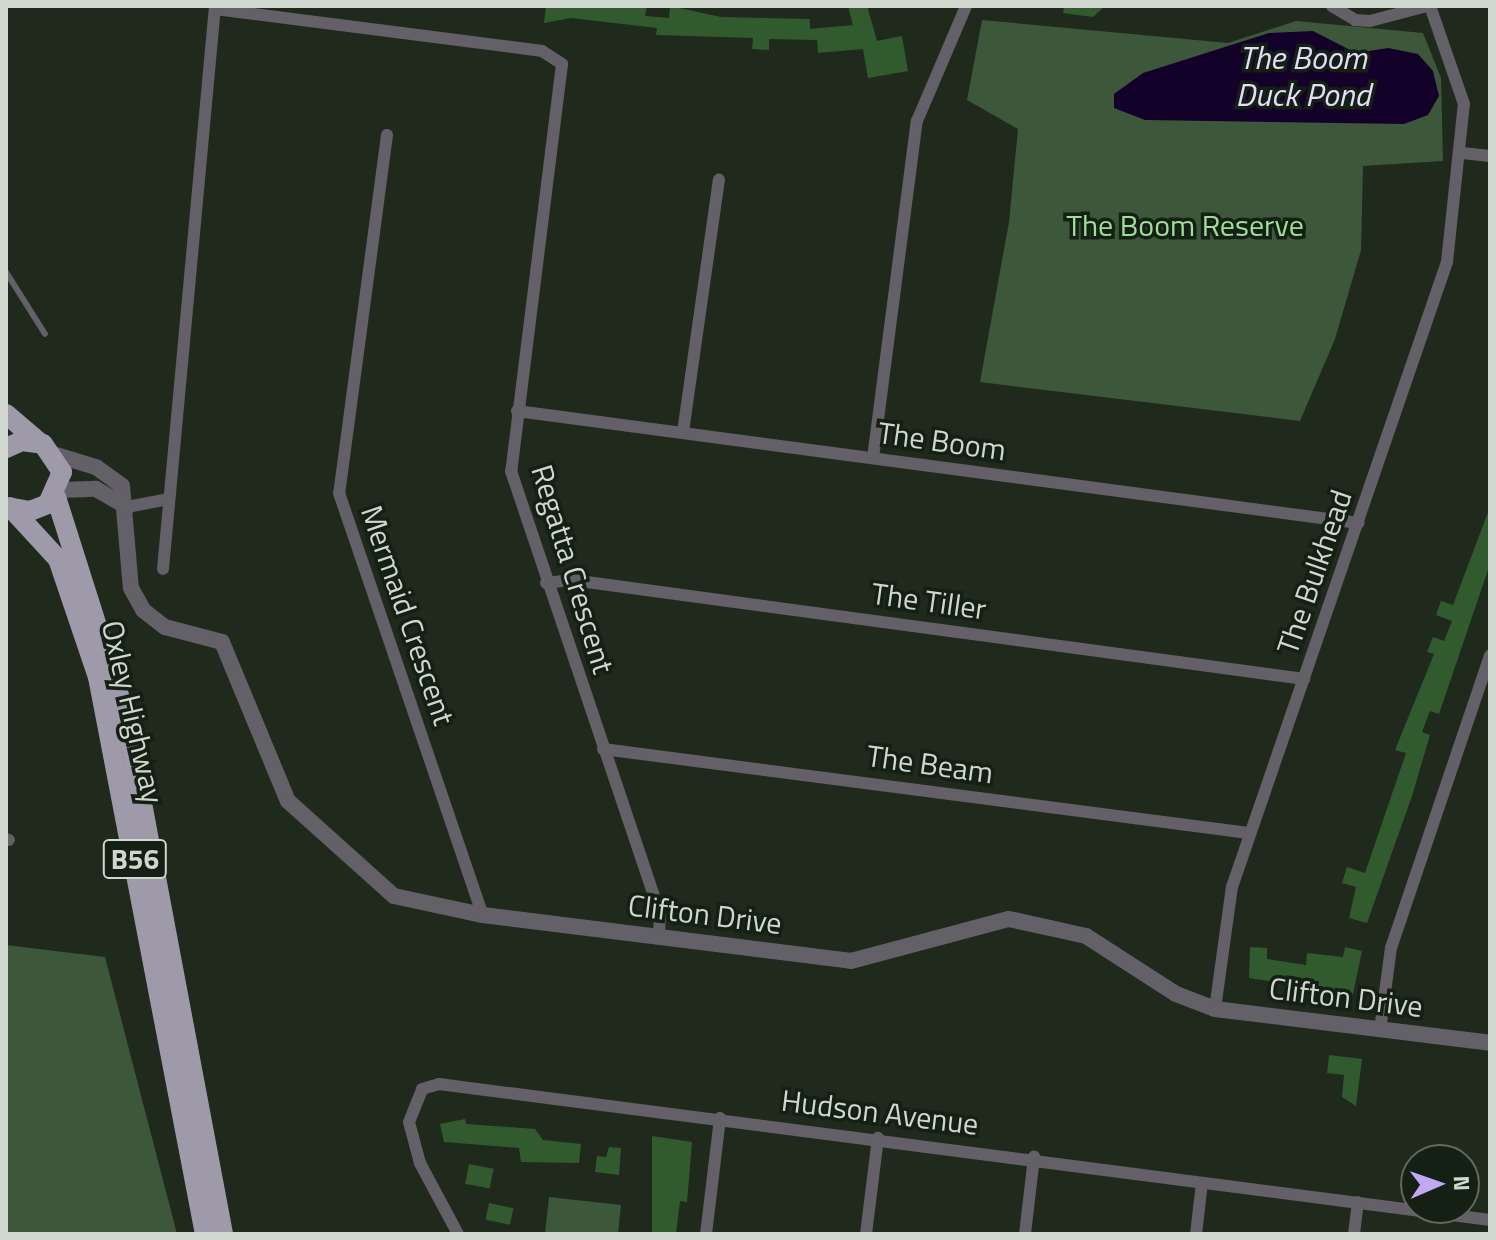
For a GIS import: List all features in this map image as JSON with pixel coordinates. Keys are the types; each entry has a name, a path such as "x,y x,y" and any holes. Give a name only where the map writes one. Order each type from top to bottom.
{"main road":[{"path":"6,414 49,450"},
{"path":"6,448 22,441 49,450"},
{"name":"B56","path":"49,450 58,494"},
{"path":"8,506 40,509 58,494"},
{"name":"Oxley Highway","path":"58,494 126,718 223,1234"},
{"name":"Oxley Highway","path":"8,506 58,559 98,677 205,1234"}],"street":[{"path":"873,458 917,121 966,6"},
{"path":"1332,6 1355,20 1370,21 1429,6"},
{"name":"The Bulkhead","path":"1215,1009 1232,887 1447,262 1462,153 1464,104 1429,6"},
{"path":"163,569 215,7"},
{"name":"Regatta Crescent","path":"215,7 542,51 562,64 511,471 546,583 660,915 659,936"},
{"name":"Mermaid Crescent","path":"387,135 339,493 483,915"},
{"path":"1462,153 1490,156"},
{"path":"683,432 719,180"},
{"name":"The Boom","path":"517,411 1359,523"},
{"name":"Clifton Drive","path":"49,450 116,479 127,507 135,598 165,627 204,634 229,651 288,801 385,891 483,915 851,961 991,919 1022,920 1086,936 1176,994 1215,1009 1490,1043"},
{"path":"58,494 96,489 127,507 169,499"},
{"name":"The Tiller","path":"546,583 572,580 1304,679"},
{"path":"1380,1030 1391,948 1490,655"},
{"name":"The Beam","path":"603,749 1249,833"},
{"name":"Hudson Avenue","path":"458,1234 413,1143 412,1103 422,1089 456,1084 1034,1157 1202,1183 1490,1220"},
{"path":"706,1234 720,1118"},
{"path":"866,1234 878,1138"},
{"path":"1025,1234 1034,1157"},
{"path":"1196,1234 1202,1183"},
{"path":"1354,1234 1358,1202"}],"lane":[{"path":"6,272 45,334"}],"green space":[{"name":"The Boom Reserve","path":"982,20 1228,43 1296,21 1423,33 1441,78 1443,161 1363,166 1361,250 1335,339 1300,421 980,382 1009,222 1018,129 967,100"},
{"path":"6,945 105,957 177,1234 6,1234"},
{"path":"549,1197 621,1205 618,1234 545,1234"}],"water":[{"name":"The Boom Duck Pond","path":"1313,31 1356,53 1388,48 1418,54 1433,71 1439,96 1428,115 1404,124 1145,120 1114,108 1114,94 1143,73 1269,33"}],"building":[{"path":"546,6 647,6 645,16 669,18 670,6 721,17 810,19 810,29 853,25 848,6 867,6 877,41 902,36 908,71 868,78 863,49 818,53 817,40 769,39 769,50 752,49 753,38 656,35 657,28 571,18 544,23"},
{"path":"1064,6 1105,6 1093,17 1063,13"},
{"path":"1490,507 1490,564 1439,714 1430,711 1422,732 1430,735 1412,796 1367,923 1349,918 1356,887 1342,883 1347,867 1365,873 1406,753 1395,750 1434,654 1427,652 1433,637 1444,641 1452,621 1436,615 1441,601 1453,605"},
{"path":"1250,947 1267,948 1267,959 1306,965 1307,953 1343,957 1345,947 1362,951 1353,994 1249,978"},
{"path":"1329,1055 1362,1059 1356,1106 1342,1097 1344,1075 1327,1073"},
{"path":"465,1119 466,1124 535,1129 543,1140 581,1144 579,1163 521,1162 519,1148 444,1142 440,1124"},
{"path":"652,1136 692,1142 687,1202 680,1201 676,1234 652,1234"},
{"path":"609,1147 621,1148 619,1175 595,1172 597,1156 606,1157"},
{"path":"469,1164 494,1169 490,1188 465,1184"},
{"path":"489,1203 513,1208 510,1225 485,1220"}]}
